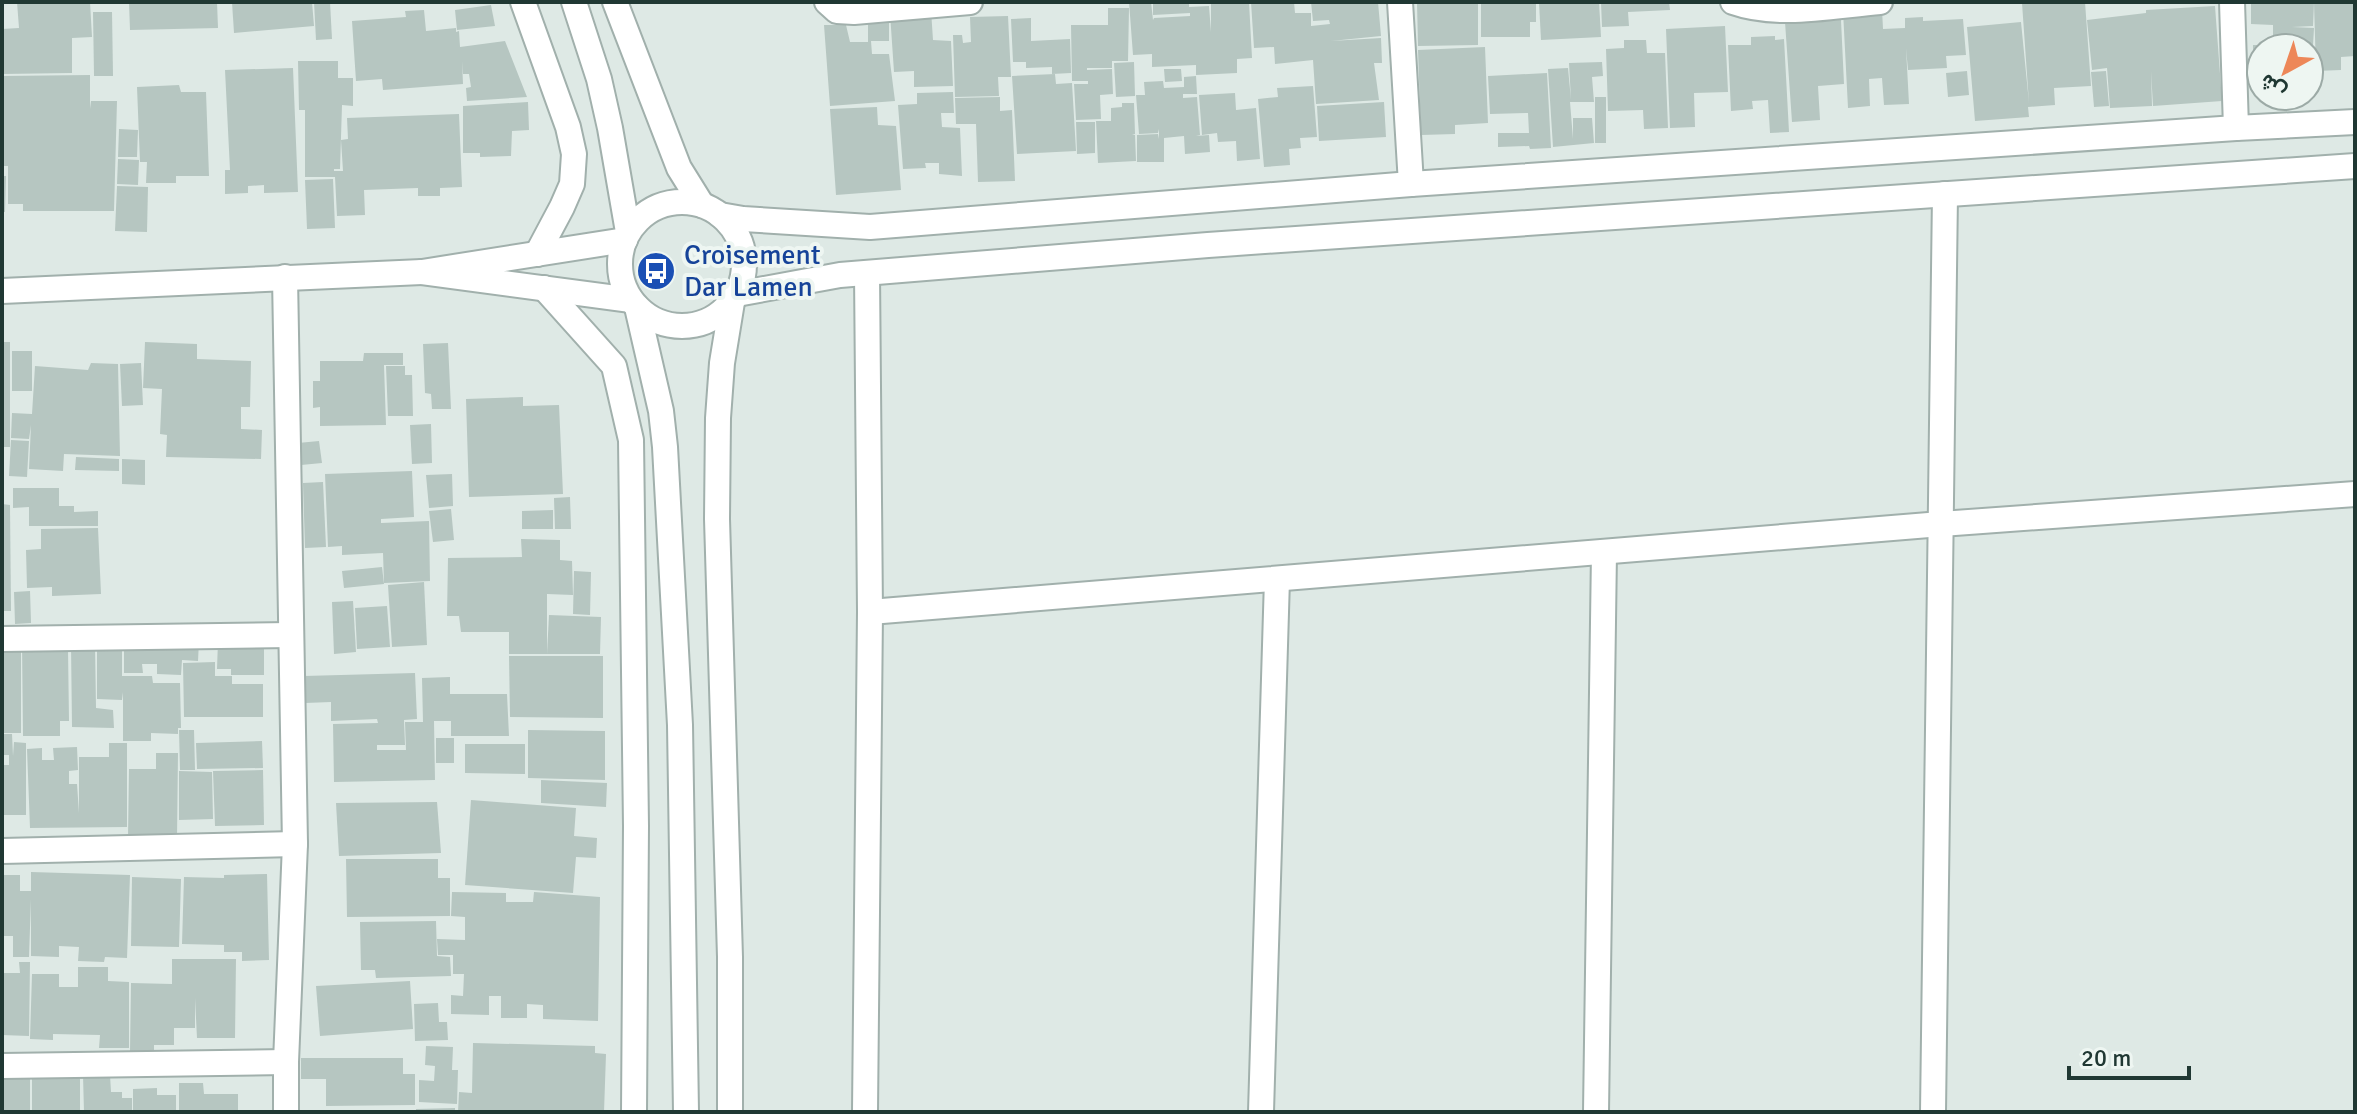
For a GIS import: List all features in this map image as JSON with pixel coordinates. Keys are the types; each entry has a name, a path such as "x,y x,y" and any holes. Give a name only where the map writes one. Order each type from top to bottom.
{"street":[{"path":"523,2 568,127 574,154 572,184 537,254"},
{"path":"574,2 602,91 626,236"},
{"path":"615,2 679,168 711,210 732,228 741,243 745,260 722,363 718,418 717,519 730,957 730,1112"},
{"path":"827,2 837,11 854,12 970,2"},
{"path":"1400,2 1411,184"},
{"path":"1733,2 1753,9 1791,9 1880,2"},
{"path":"2232,2 2236,128"},
{"path":"686,1112 680,725 666,463 661,411 634,303 621,279 619,262 626,236 642,216 660,206 681,201 743,219 870,227 1411,184 2355,122"},
{"path":"422,272 634,303 654,320 675,326 696,325 716,316 735,298 808,280 867,273 1224,243 2355,166"},
{"path":"1933,1112 1945,194"},
{"path":"2,291 422,272 626,236"},
{"path":"865,1112 870,612 867,273"},
{"path":"285,277 295,844 286,1112"},
{"path":"544,288 614,366 631,440 636,826 634,1112"},
{"path":"870,612 1941,524 2355,494"},
{"path":"1596,1112 1604,552"},
{"path":"1261,1112 1277,579"},
{"path":"2,639 290,635"},
{"path":"2,851 295,844"},
{"path":"2,1066 286,1062"}],"building":[{"path":"17,2 90,2 92,37 72,38 72,73 2,74 2,29 19,28"},
{"path":"129,2 217,2 218,28 130,30"},
{"path":"232,2 312,2 314,26 234,33"},
{"path":"314,2 330,2 332,39 316,40"},
{"path":"1129,2 1151,2 1153,20 1190,16 1190,13 1153,15 1153,2 1189,2 1189,7 1209,6 1211,32 1211,2 1249,2 1252,58 1237,59 1237,73 1196,75 1196,65 1152,67 1152,54 1133,55"},
{"path":"1251,2 1294,2 1295,13 1311,13 1311,26 1330,24 1329,20 1313,21 1311,2 1378,2 1381,36 1331,41 1381,38 1382,63 1374,63 1379,100 1316,104 1313,60 1275,64 1274,47 1254,48"},
{"path":"1417,2 1478,2 1478,45 1418,46"},
{"path":"1481,2 1536,2 1536,22 1530,22 1530,37 1481,37"},
{"path":"1539,2 1599,2 1601,37 1541,40"},
{"path":"1601,2 1669,2 1670,10 1628,12 1629,26 1602,27"},
{"path":"2085,2 2091,86 2054,88 2055,105 2028,107 2029,117 1975,121 1967,27 2021,22 2029,103 2022,3"},
{"path":"2251,2 2314,2 2313,26 2292,27 2314,28 2314,32 2273,32 2273,25 2251,24"},
{"path":"2314,2 2355,2 2355,56 2341,57 2341,70 2325,71 2325,32 2315,32"},
{"path":"491,5 495,26 457,30 455,10"},
{"path":"2215,6 2222,101 2153,106 2151,71 2152,106 2110,108 2107,68 2092,70 2087,20 2146,13 2146,10"},
{"path":"1108,8 1129,8 1128,61 1112,61 1112,68 1087,68 1112,69 1113,94 1100,95 1101,119 1076,120 1074,84 1088,84 1088,81 1072,81 1071,25 1108,25"},
{"path":"1882,9 1883,29 1905,28 1905,18 1923,17 1923,21 1963,19 1966,55 1946,56 1947,68 1908,70 1906,48 1909,104 1884,105 1882,78 1869,79 1870,106 1848,108 1843,11"},
{"path":"424,10 426,31 456,28 460,47 505,41 527,97 467,101 466,88 471,87 469,74 463,74 462,61 463,84 383,90 382,79 356,81 352,21 406,17 405,11"},
{"path":"931,10 933,40 951,41 953,86 914,87 914,71 894,72 890,13"},
{"path":"93,12 112,12 113,76 94,76"},
{"path":"1008,16 1011,77 998,77 999,96 955,97 953,35 962,35 963,43 971,42 970,17"},
{"path":"1031,18 1031,41 1070,39 1071,73 1052,74 1052,67 1026,68 1026,62 1013,62 1011,19"},
{"path":"1841,20 1844,84 1818,86 1820,120 1792,122 1785,22"},
{"path":"889,23 889,41 871,41 872,54 889,54 895,101 830,106 824,25 846,25 850,42 868,42 868,24"},
{"path":"1725,26 1728,92 1694,93 1695,127 1670,128 1666,29"},
{"path":"1775,36 1775,40 1784,39 1789,132 1770,133 1768,100 1752,101 1753,109 1731,111 1728,45 1751,45 1751,37"},
{"path":"1624,40 1646,40 1647,53 1665,53 1668,128 1644,129 1643,110 1608,111 1606,49 1624,48"},
{"path":"1485,47 1488,123 1455,125 1455,134 1421,135 1418,50"},
{"path":"298,61 338,61 338,78 353,78 353,106 342,105 340,169 334,171 343,171 341,140 348,139 347,118 459,114 462,187 440,188 440,196 418,196 418,188 364,190 365,215 337,216 335,177 305,177 305,110 299,110"},
{"path":"1134,62 1135,96 1116,97 1114,63"},
{"path":"1602,62 1603,76 1592,77 1594,102 1570,102 1573,139 1573,118 1592,118 1594,143 1553,147 1548,69 1568,68 1571,100 1569,63"},
{"path":"293,68 298,192 264,193 264,185 248,186 248,193 225,194 225,170 230,170 225,70"},
{"path":"1164,69 1181,69 1182,81 1165,82"},
{"path":"1967,71 1969,95 1948,97 1946,73"},
{"path":"2106,71 2109,106 2094,107 2091,72"},
{"path":"1547,73 1551,148 1498,147 1498,133 1529,133 1528,113 1490,114 1488,76"},
{"path":"1055,74 1056,84 1072,83 1076,151 1017,154 1012,76"},
{"path":"90,75 90,109 91,101 117,101 114,211 23,211 23,204 8,204 8,166 2,166 2,76"},
{"path":"1196,76 1197,94 1183,94 1183,98 1197,97 1200,135 1196,136 1209,135 1210,152 1185,154 1184,136 1164,138 1164,162 1137,162 1137,135 1158,134 1159,139 1159,129 1158,133 1139,134 1136,95 1145,95 1144,82 1163,81 1164,88 1184,87 1184,77"},
{"path":"179,85 181,92 206,92 209,176 176,176 176,183 146,183 147,162 140,162 137,87"},
{"path":"1313,86 1317,137 1300,138 1301,148 1289,149 1290,165 1264,167 1258,99 1278,97 1277,88"},
{"path":"953,92 954,113 941,113 942,127 960,128 962,176 939,174 939,163 925,163 926,168 903,169 898,105 917,104 917,93"},
{"path":"1235,93 1236,110 1256,108 1260,159 1237,161 1236,141 1218,142 1217,133 1202,135 1199,95"},
{"path":"1000,97 1000,111 1012,110 1015,181 978,182 976,124 956,124 955,98"},
{"path":"1595,97 1606,97 1606,143 1595,143"},
{"path":"528,102 529,130 512,131 511,156 480,157 480,153 463,153 463,106"},
{"path":"1384,102 1386,137 1319,141 1317,106"},
{"path":"1122,103 1134,103 1135,134 1132,134 1135,135 1136,161 1098,163 1096,121 1111,121 1111,108 1122,107"},
{"path":"877,107 878,125 896,126 901,190 836,195 830,109"},
{"path":"1076,122 1095,122 1095,153 1077,154"},
{"path":"119,129 138,130 137,157 118,157"},
{"path":"118,159 139,160 138,185 117,184"},
{"path":"2,176 6,176 5,212 2,212"},
{"path":"333,179 335,228 307,229 305,180"},
{"path":"117,186 148,187 147,232 115,231"},
{"path":"2,342 10,342 10,447 2,447"},
{"path":"145,342 197,344 197,359 251,361 250,407 241,407 241,429 262,430 261,459 166,457 167,435 160,434 162,389 143,388"},
{"path":"448,343 451,409 432,409 431,394 425,393 423,344"},
{"path":"12,351 32,351 32,391 12,391"},
{"path":"364,353 403,353 403,365 384,365 386,425 320,426 320,407 313,408 313,381 320,381 320,361 363,361"},
{"path":"91,363 118,364 120,456 64,454 63,471 29,469 31,425 29,439 11,438 12,413 32,414 35,366 88,370"},
{"path":"141,363 143,405 122,406 120,364"},
{"path":"386,366 405,366 405,375 412,375 413,416 388,416"},
{"path":"523,397 523,406 559,405 563,494 469,497 466,399"},
{"path":"431,424 432,463 412,464 410,425"},
{"path":"11,440 29,441 27,477 9,476"},
{"path":"319,441 322,463 301,465 298,443"},
{"path":"76,457 119,459 119,471 75,470"},
{"path":"122,459 145,460 145,485 122,484"},
{"path":"412,471 414,517 381,519 381,523 429,521 430,581 384,583 383,553 342,555 342,546 328,547 325,474"},
{"path":"452,474 453,506 429,508 426,475"},
{"path":"323,482 326,547 305,548 303,483"},
{"path":"13,488 59,488 59,506 74,506 74,512 98,511 98,526 29,526 29,507 13,508"},
{"path":"570,497 571,529 555,529 554,498"},
{"path":"2,504 10,505 11,611 2,611"},
{"path":"451,509 454,540 433,542 429,511"},
{"path":"553,510 553,529 522,529 522,511"},
{"path":"98,528 101,594 52,596 52,587 27,588 26,550 41,549 41,529"},
{"path":"521,539 560,540 560,560 572,561 573,595 547,594 547,654 509,654 509,632 461,632 459,616 447,616 448,558 522,557"},
{"path":"382,567 384,584 344,588 342,571"},
{"path":"574,571 591,572 590,615 573,614"},
{"path":"424,582 427,645 392,647 388,585"},
{"path":"30,591 31,623 15,624 14,592"},
{"path":"353,601 356,652 334,654 332,602"},
{"path":"387,606 390,647 357,649 355,608"},
{"path":"549,615 601,617 600,654 547,654"},
{"path":"124,639 199,641 198,661 182,660 181,675 157,674 157,664 142,664 143,673 124,673"},
{"path":"97,640 122,641 122,676 152,676 153,683 180,683 181,728 178,728 178,734 151,733 151,741 123,741 123,692 122,700 97,699"},
{"path":"218,641 264,642 264,675 231,675 231,669 217,669"},
{"path":"22,642 68,649 69,721 60,721 60,736 23,736"},
{"path":"71,644 95,644 96,708 113,710 114,728 72,727"},
{"path":"2,651 21,652 21,733 3,733"},
{"path":"509,656 603,656 603,718 510,717"},
{"path":"215,662 215,676 232,676 232,684 263,684 263,717 184,717 183,663"},
{"path":"415,673 417,719 404,720 405,745 377,745 377,750 406,750 405,722 423,722 422,678 450,677 450,694 507,694 509,736 451,736 451,721 434,721 435,780 334,782 333,724 378,723 377,719 331,721 331,702 305,703 304,676"},
{"path":"179,730 194,730 195,770 180,770"},
{"path":"528,730 605,731 605,780 528,778"},
{"path":"2,734 12,734 13,756 14,742 26,743 26,815 2,815 2,765 9,765 9,755 2,755"},
{"path":"436,738 454,738 454,763 436,763"},
{"path":"262,741 263,768 197,769 196,743"},
{"path":"109,743 127,743 127,827 30,828 27,749 42,748 42,760 54,760 53,748 77,747 78,770 69,771 69,784 77,784 79,813 79,757 109,757"},
{"path":"465,744 525,744 525,774 465,773"},
{"path":"156,753 178,753 177,838 128,837 129,769 156,769"},
{"path":"263,770 264,825 215,826 213,771"},
{"path":"179,771 212,772 213,819 179,820"},
{"path":"541,780 607,783 606,807 541,803"},
{"path":"471,800 576,808 574,836 597,838 596,858 576,857 573,893 465,885"},
{"path":"437,802 441,853 339,856 336,803"},
{"path":"346,859 438,859 438,878 450,878 450,916 347,917"},
{"path":"31,872 130,875 127,958 105,957 104,962 78,961 79,947 59,946 59,957 31,956 31,899 29,957 13,957 13,936 2,936 2,875 20,875 20,891 31,891"},
{"path":"267,874 269,960 242,961 242,952 224,952 224,945 182,944 184,877 224,878 224,875"},
{"path":"132,877 181,879 179,947 131,946"},
{"path":"452,892 506,893 506,902 533,902 534,892 600,897 598,1021 543,1019 543,1005 527,1004 527,1018 501,1018 501,996 489,996 489,1015 451,1014 451,995 463,996 464,974 453,974 453,955 438,955 437,939 465,940 465,917 451,916"},
{"path":"436,921 437,956 450,957 451,976 376,978 375,970 361,970 360,922"},
{"path":"172,959 236,959 235,1038 197,1038 195,998 195,1028 174,1028 174,1045 154,1045 154,1052 130,1052 131,983 172,984"},
{"path":"19,962 30,962 29,1036 2,1035 2,973 20,973"},
{"path":"78,967 108,967 108,981 129,982 129,1048 99,1048 100,1035 53,1034 53,1040 30,1039 32,974 59,974 59,987 78,987"},
{"path":"410,981 413,1029 320,1036 316,986"},
{"path":"438,1003 439,1022 447,1022 448,1040 415,1041 414,1004"},
{"path":"473,1043 595,1046 595,1053 606,1054 604,1112 458,1112 459,1092 472,1093"},
{"path":"426,1046 453,1047 452,1070 458,1070 457,1104 419,1102 419,1080 434,1081 435,1066 425,1065"},
{"path":"301,1058 403,1058 403,1074 415,1074 415,1105 326,1106 326,1079 301,1079"},
{"path":"83,1075 110,1075 111,1092 122,1092 122,1098 132,1098 132,1112 84,1112"},
{"path":"80,1076 80,1111 32,1111 32,1077"},
{"path":"2,1079 30,1079 30,1112 2,1112"},
{"path":"179,1083 203,1083 204,1094 238,1094 238,1112 179,1112"},
{"path":"157,1088 157,1095 176,1095 176,1112 133,1112 133,1089"},
{"path":"455,1108 455,1112 416,1112 416,1109"}],"place":[{"name":"Croisement Dar Lamen","path":"656,271"}]}
